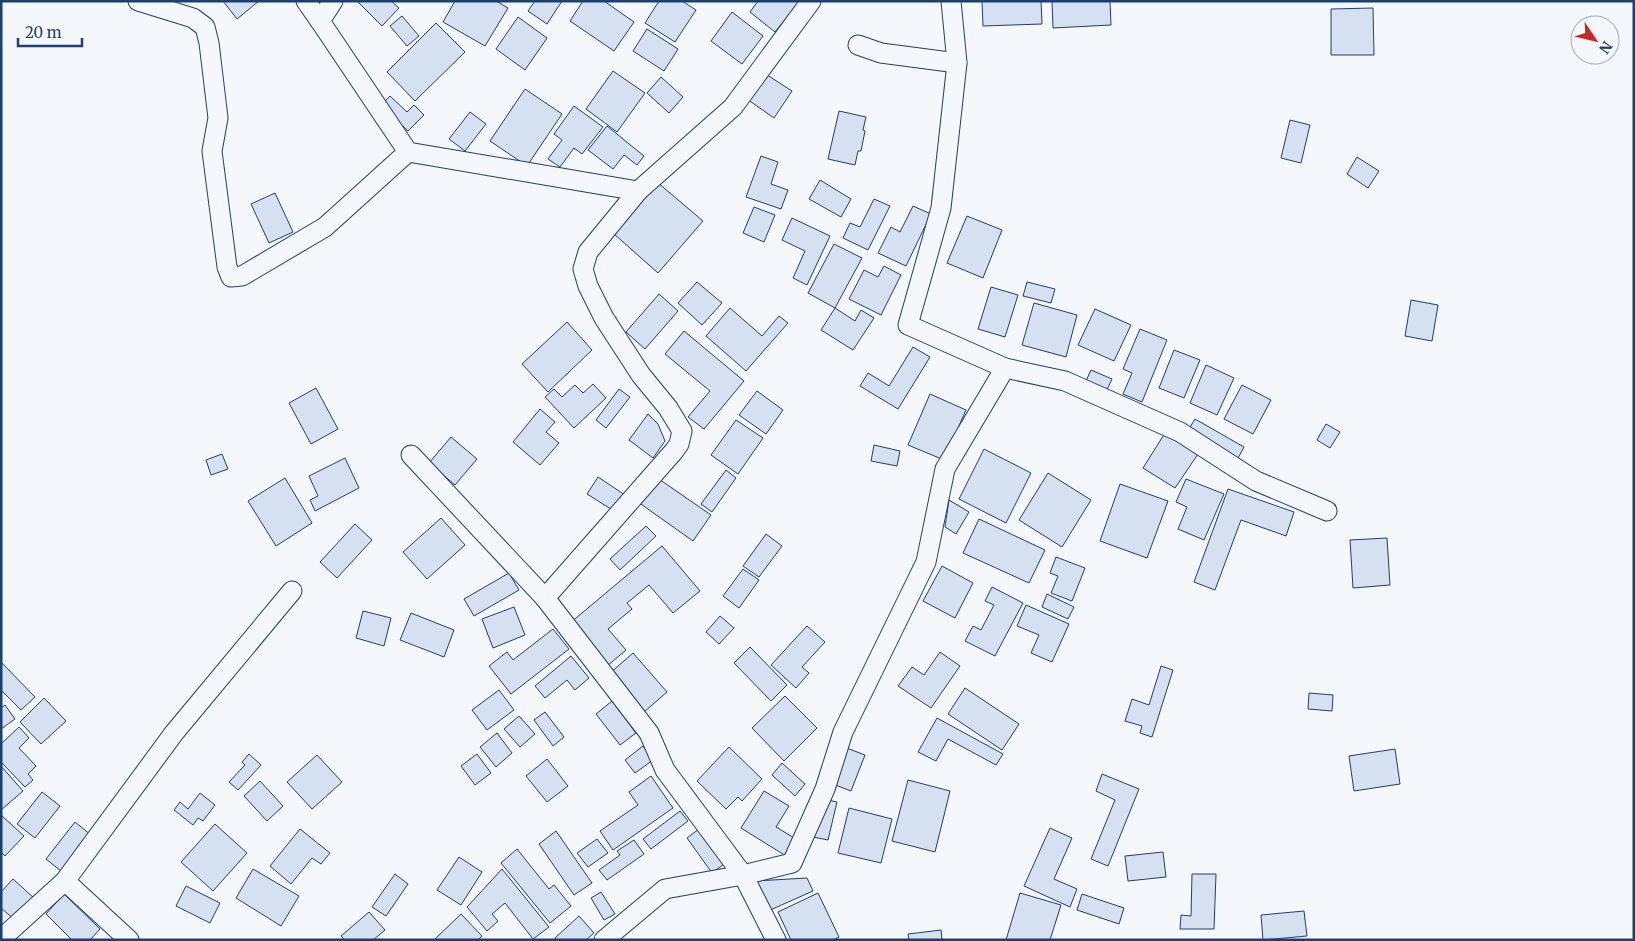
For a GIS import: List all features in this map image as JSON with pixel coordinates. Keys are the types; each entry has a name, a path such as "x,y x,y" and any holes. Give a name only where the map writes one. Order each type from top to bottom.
{"street":[{"path":"138,1 193,18 205,27 209,43 218,118 212,151 227,267 232,277 242,276 325,227 408,152"},
{"path":"306,1 408,152 638,191"},
{"path":"320,21 333,1"},
{"path":"545,598 679,444 682,431 668,408 641,375 604,318 588,286 583,269 588,252 638,191 733,107 811,1"},
{"path":"951,1 957,63 941,208 908,325 1005,368 1065,381 1180,432 1256,481 1327,511"},
{"path":"858,45 881,53 957,63"},
{"path":"604,940 666,890 792,863 825,789 843,732 926,562 945,469 1005,368"},
{"path":"411,456 545,598 649,733 665,770 743,875 776,940"},
{"path":"1,939 65,882 174,734 292,591"},
{"path":"65,882 129,940"}],"building":[{"path":"223,1 259,1 237,19"},
{"path":"357,1 391,1 399,8 382,26"},
{"path":"455,1 496,1 508,8 485,46 443,22"},
{"path":"535,1 562,1 547,24 528,11"},
{"path":"583,1 604,1 634,22 614,51 570,21"},
{"path":"659,1 682,1 696,10 675,42 645,23"},
{"path":"758,1 800,1 775,32 750,12"},
{"path":"982,1 1041,1 1042,24 983,26"},
{"path":"1052,1 1110,1 1111,25 1053,28"},
{"path":"1373,8 1374,55 1331,55 1331,9"},
{"path":"732,12 763,36 742,64 711,41"},
{"path":"402,16 419,36 407,46 390,26"},
{"path":"518,17 547,38 525,70 496,49"},
{"path":"436,23 465,52 415,101 387,72"},
{"path":"647,29 678,49 664,71 633,51"},
{"path":"613,71 645,93 617,132 586,109"},
{"path":"761,71 792,91 774,118 744,97"},
{"path":"661,77 683,97 669,113 647,93"},
{"path":"525,89 562,114 527,166 490,141"},
{"path":"390,96 407,112 414,105 424,115 408,131 381,105"},
{"path":"574,106 603,127 582,154 574,148 560,167 548,159 562,140 554,134"},
{"path":"839,111 866,117 861,151 858,151 855,165 828,159"},
{"path":"470,112 486,124 465,151 449,139"},
{"path":"1290,120 1310,125 1301,163 1281,158"},
{"path":"607,126 644,156 637,165 624,155 613,169 588,150"},
{"path":"761,156 778,162 771,184 788,190 781,209 746,197"},
{"path":"1357,157 1379,171 1368,188 1347,174"},
{"path":"820,180 851,199 841,217 809,199"},
{"path":"657,182 703,221 658,273 613,233"},
{"path":"275,193 293,232 269,243 251,204"},
{"path":"874,199 890,206 868,250 843,238 850,223 860,227"},
{"path":"913,206 931,214 906,266 878,253 891,227 900,232"},
{"path":"754,207 775,215 764,242 743,233"},
{"path":"967,216 1002,230 983,278 947,263"},
{"path":"792,218 830,236 807,285 793,278 805,251 782,240"},
{"path":"834,244 862,258 835,308 808,293"},
{"path":"884,266 901,275 881,315 849,299 864,270 878,277"},
{"path":"697,282 722,303 702,325 678,303"},
{"path":"1027,282 1055,289 1051,303 1023,296"},
{"path":"991,287 1018,295 1005,337 978,329"},
{"path":"659,294 678,311 645,349 626,332"},
{"path":"1411,300 1438,305 1432,341 1405,336"},
{"path":"1034,303 1077,315 1066,357 1022,345"},
{"path":"730,308 762,336 779,316 788,323 746,371 706,336"},
{"path":"835,308 855,321 861,310 874,318 853,350 821,330"},
{"path":"1095,309 1131,325 1114,361 1078,345"},
{"path":"567,322 592,350 548,392 522,364"},
{"path":"1140,329 1167,340 1142,402 1123,394 1132,373 1123,369"},
{"path":"684,331 744,381 704,429 688,417 710,391 665,354"},
{"path":"913,347 930,357 898,409 860,386 868,373 889,386"},
{"path":"1174,350 1200,360 1184,398 1159,388"},
{"path":"1206,365 1234,378 1217,415 1190,403"},
{"path":"1091,370 1112,379 1106,392 1085,383"},
{"path":"593,384 606,398 574,428 545,397 554,389 562,397 575,385 583,393"},
{"path":"1242,385 1271,400 1253,434 1224,419"},
{"path":"316,388 338,429 311,444 289,403"},
{"path":"619,389 630,397 606,428 596,420"},
{"path":"757,391 783,410 766,434 739,415"},
{"path":"930,394 966,410 944,460 908,445"},
{"path":"540,409 555,422 546,432 559,443 540,465 513,442"},
{"path":"648,414 658,424 665,441 653,458 629,440"},
{"path":"1195,419 1244,447 1237,460 1187,432"},
{"path":"736,420 763,438 738,474 711,455"},
{"path":"1326,424 1340,432 1330,448 1317,440"},
{"path":"1165,433 1198,454 1175,488 1143,468"},
{"path":"451,437 477,459 455,485 429,463"},
{"path":"874,445 900,451 897,466 871,461"},
{"path":"984,449 1031,473 1006,523 959,499"},
{"path":"222,454 228,469 211,475 206,460"},
{"path":"345,458 359,488 315,511 310,500 318,496 309,476"},
{"path":"726,470 736,478 712,512 701,504"},
{"path":"1048,473 1091,500 1062,547 1019,520"},
{"path":"598,477 625,495 614,511 587,494"},
{"path":"656,477 711,515 693,541 638,502"},
{"path":"285,478 312,523 276,546 248,501"},
{"path":"1186,479 1224,494 1204,540 1178,529 1187,507 1176,502"},
{"path":"1120,484 1168,501 1147,558 1100,541"},
{"path":"1228,489 1294,512 1286,536 1241,520 1215,590 1194,582"},
{"path":"949,500 969,512 956,534 945,527"},
{"path":"441,518 465,545 427,579 403,552"},
{"path":"979,519 1045,550 1029,583 963,553"},
{"path":"355,524 372,540 337,578 320,562"},
{"path":"646,526 656,536 620,570 610,559"},
{"path":"766,534 782,546 759,577 743,566"},
{"path":"1387,538 1390,585 1353,588 1350,540"},
{"path":"662,546 700,591 673,613 649,585 627,603 632,609 608,629 626,650 606,667 570,623"},
{"path":"1056,557 1085,568 1072,601 1051,593 1058,576 1050,573"},
{"path":"942,566 973,583 955,618 923,601"},
{"path":"743,569 759,580 739,608 723,596"},
{"path":"509,573 519,590 474,616 464,599"},
{"path":"992,587 1023,603 995,656 965,641 973,626 981,630 994,605 985,601"},
{"path":"1047,594 1074,607 1068,619 1042,607"},
{"path":"1026,605 1069,624 1052,662 1031,653 1039,635 1017,626"},
{"path":"514,607 525,635 493,648 482,619"},
{"path":"363,611 391,618 384,646 356,638"},
{"path":"411,613 454,630 444,657 400,640"},
{"path":"720,616 734,628 719,644 706,632"},
{"path":"807,626 825,642 802,667 809,673 796,688 771,665"},
{"path":"553,629 569,649 511,694 489,666 507,652 513,660"},
{"path":"750,647 787,685 771,701 734,663"},
{"path":"940,652 960,666 931,708 898,686 912,667 924,675"},
{"path":"633,653 667,692 643,713 609,674"},
{"path":"571,656 589,678 575,690 567,680 545,698 535,686"},
{"path":"1,662 35,697 21,710 1,690"},
{"path":"1161,666 1173,670 1152,737 1140,733 1142,726 1125,721 1132,699 1149,705"},
{"path":"965,688 1019,724 1002,750 948,714"},
{"path":"499,690 514,710 487,730 472,710"},
{"path":"1309,693 1333,695 1332,711 1308,709"},
{"path":"785,696 817,728 784,761 752,728"},
{"path":"44,698 66,721 41,744 20,722"},
{"path":"612,701 636,733 620,745 596,714"},
{"path":"5,705 15,719 1,729 1,708"},
{"path":"545,712 564,737 553,746 534,720"},
{"path":"519,716 535,734 520,747 504,729"},
{"path":"937,718 1003,754 996,765 948,739 936,761 918,752"},
{"path":"19,727 29,738 19,748 36,766 28,774 33,780 25,787 1,762 1,744"},
{"path":"497,733 512,753 496,767 480,747"},
{"path":"643,746 653,760 635,773 625,760"},
{"path":"729,747 762,779 742,801 738,797 726,809 697,781"},
{"path":"844,747 865,755 851,791 830,783"},
{"path":"1395,749 1400,784 1354,791 1349,756"},
{"path":"249,754 261,765 238,790 229,782 245,765 242,762"},
{"path":"477,754 491,773 475,785 461,766"},
{"path":"317,755 342,782 312,809 287,782"},
{"path":"547,759 568,786 547,802 526,776"},
{"path":"782,763 805,784 795,796 772,775"},
{"path":"1,766 23,791 1,810"},
{"path":"1102,774 1139,789 1108,866 1091,859 1115,800 1096,791"},
{"path":"651,776 673,808 613,850 600,831 638,805 629,792"},
{"path":"908,780 950,791 935,852 892,841"},
{"path":"260,781 283,806 267,821 244,796"},
{"path":"764,791 789,806 776,827 796,839 786,856 741,828"},
{"path":"42,792 60,806 35,838 17,824"},
{"path":"200,793 215,805 203,821 198,818 193,825 174,810 180,802 188,809"},
{"path":"823,799 837,802 828,840 813,837"},
{"path":"849,808 892,819 881,863 838,853"},
{"path":"680,811 688,821 651,849 643,839"},
{"path":"1,815 24,836 5,856 1,852"},
{"path":"75,822 91,835 61,871 46,859"},
{"path":"215,824 247,853 213,891 181,862"},
{"path":"1050,828 1072,838 1054,879 1077,889 1070,907 1024,886"},
{"path":"300,829 330,853 321,864 312,858 291,884 270,866"},
{"path":"699,829 724,864 712,873 687,838"},
{"path":"556,831 592,883 574,895 539,844"},
{"path":"597,839 608,853 588,867 577,853"},
{"path":"634,840 644,854 607,880 599,870 620,855 617,851"},
{"path":"517,849 549,889 554,885 571,906 550,923 501,863"},
{"path":"1163,852 1166,877 1128,881 1125,856"},
{"path":"459,857 482,872 461,905 437,890"},
{"path":"253,869 299,896 281,926 236,898"},
{"path":"502,869 549,927 533,939 505,903 492,914 498,921 487,931 467,907"},
{"path":"395,874 408,884 386,916 372,907"},
{"path":"1192,874 1216,874 1214,929 1180,929 1181,915 1191,916"},
{"path":"807,878 813,891 768,911 755,881"},
{"path":"13,879 35,899 16,921 1,908 1,892"},
{"path":"186,886 220,903 210,923 176,906"},
{"path":"601,892 615,914 604,920 591,898"},
{"path":"818,893 839,937 833,940 791,940 778,912"},
{"path":"1020,893 1061,905 1050,940 1006,940"},
{"path":"64,894 100,929 90,940 72,940 46,914"},
{"path":"1082,894 1124,908 1119,924 1077,910"},
{"path":"1304,911 1307,936 1263,940 1261,915"},
{"path":"369,912 385,930 373,940 345,940 341,936"},
{"path":"461,914 482,936 478,940 434,940"},
{"path":"579,916 594,933 586,940 556,940 555,938"},
{"path":"941,930 942,940 909,940 908,934"}]}
